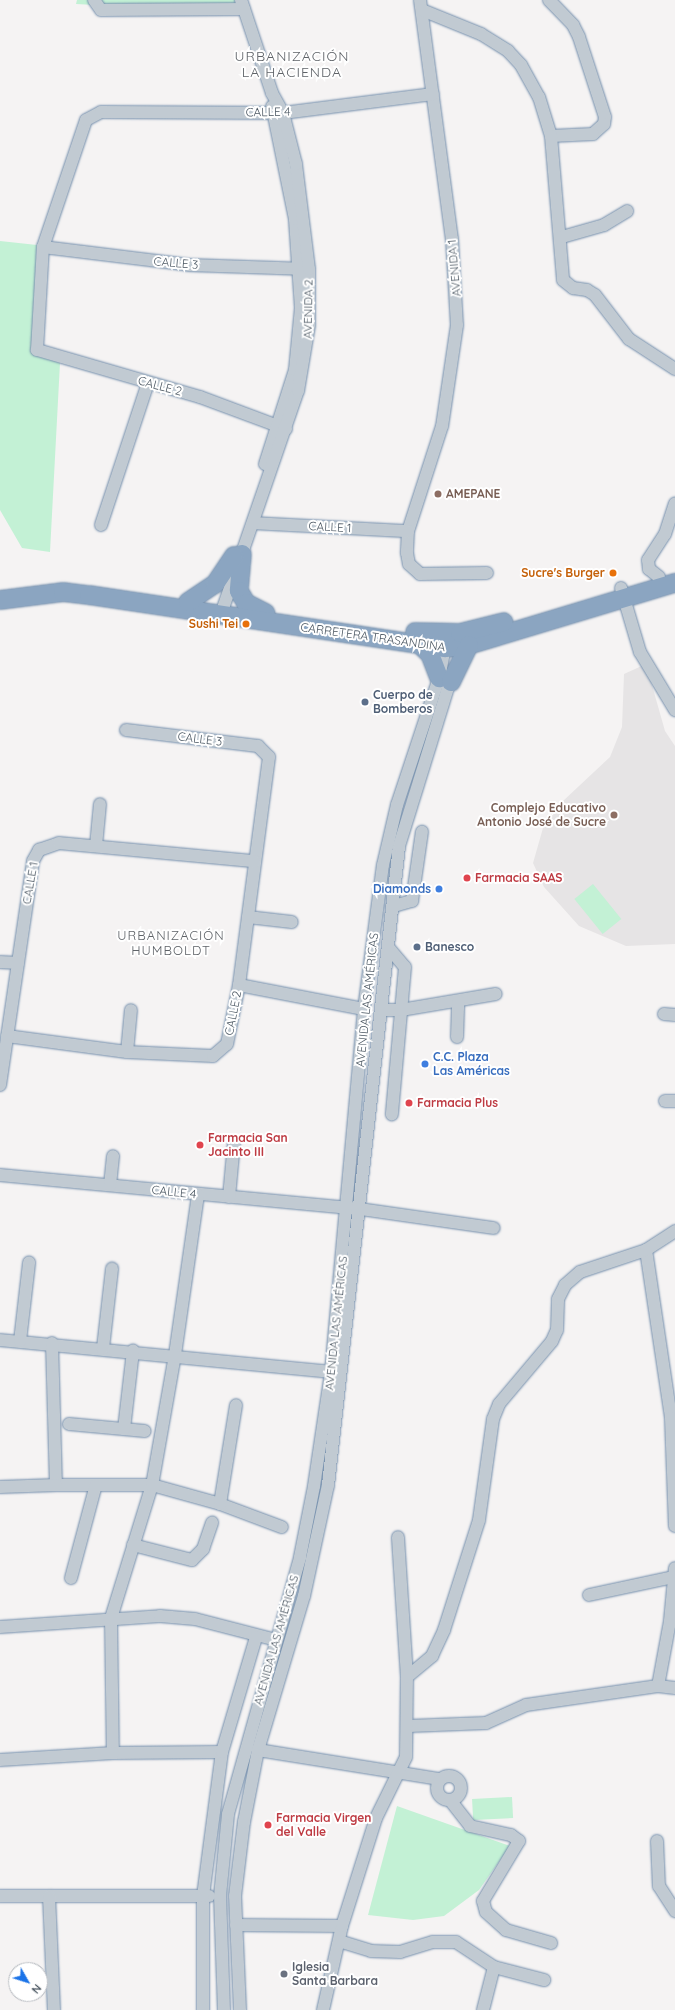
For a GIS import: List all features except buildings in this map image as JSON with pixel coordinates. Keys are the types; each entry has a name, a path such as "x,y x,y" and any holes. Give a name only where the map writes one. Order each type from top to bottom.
{"highway":[{"path":"188,602 215,584 238,555"},
{"path":"238,555 239,591 246,603 266,613"},
{"name":"CARRETERA TRASANDINA","path":"0,600 63,592 218,610 418,643 456,641 670,578"},
{"name":"CARRETERA TRASANDINA","path":"89,595 188,602 218,610 266,613 456,641"},
{"path":"445,680 456,641"},
{"path":"418,643 430,654 445,680"}],"street":[{"path":"94,0 101,10 243,4 278,113 305,269 299,340 295,370 282,428 253,522 238,555"},
{"path":"549,0 573,25 579,37 605,116 604,124 592,134 551,136"},
{"path":"421,5 481,34 508,51 521,66 539,97 551,136 562,237 560,271 566,284 591,292 630,339 675,369"},
{"name":"AVENIDA 1","path":"421,5 452,239 457,325 442,426 408,531 409,564 420,574 487,573"},
{"name":"CALLE 4","path":"43,247 86,120 101,112 278,113 433,94"},
{"path":"562,237 604,225 626,212"},
{"name":"CALLE 3","path":"43,247 189,265 305,269"},
{"name":"CALLE 2","path":"43,247 37,346 39,352 200,397 282,428"},
{"path":"101,525 148,383"},
{"path":"218,610 282,428"},
{"path":"670,578 649,569 648,560 665,534 675,504"},
{"name":"CALLE 1","path":"253,522 408,531"},
{"path":"622,592 640,652 675,710"},
{"name":"AVENIDA LAS AMÉRICAS","path":"224,2010 220,1896 228,1814 276,1640 313,1492 374,1079 388,947 405,822 445,680"},
{"name":"AVENIDA LAS AMÉRICAS","path":"240,2010 234,1896 258,1750 304,1596 324,1507 354,1210 364,1009 390,832 445,680"},
{"name":"CALLE 3","path":"126,730 258,746 269,757"},
{"name":"CALLE 2","path":"7,1036 127,1052 213,1056 219,1053 227,1044 239,985 254,861 269,757"},
{"path":"96,846 100,804"},
{"path":"394,906 412,901 422,832"},
{"name":"CALLE 1","path":"0,1077 32,860 39,850 59,843 254,861"},
{"path":"248,918 292,922"},
{"path":"388,947 405,967 394,1076 392,1114"},
{"path":"0,962 18,963"},
{"path":"239,985 364,1009"},
{"path":"381,1010 401,1010 496,994"},
{"path":"457,1037 458,1001"},
{"path":"127,1052 131,1010"},
{"path":"374,1079 394,1076"},
{"path":"229,1197 234,1143"},
{"path":"110,1185 113,1156"},
{"name":"CALLE 4","path":"0,1175 354,1210 494,1228"},
{"path":"113,1753 110,1618 152,1485 175,1355 198,1195"},
{"path":"407,1677 432,1656 444,1630 479,1520 493,1419 499,1404 552,1342 557,1330 558,1299 565,1285 580,1272 646,1250 675,1231"},
{"path":"646,1250 670,1384 675,1526"},
{"path":"20,1341 29,1263"},
{"path":"104,1348 112,1269"},
{"path":"0,1340 104,1348 331,1372"},
{"path":"52,1343 56,1485"},
{"path":"124,1429 133,1351"},
{"path":"220,1504 236,1405"},
{"path":"69,1424 145,1431"},
{"path":"0,1487 56,1485 152,1485 220,1504 282,1527"},
{"path":"71,1578 96,1485"},
{"path":"133,1545 192,1560 203,1549 212,1523"},
{"path":"323,2010 342,1926 376,1818 401,1770 409,1726 398,1537"},
{"path":"589,1595 675,1573 658,1686"},
{"path":"0,1627 110,1618 195,1618 256,1637 276,1640"},
{"path":"204,2010 203,1896 222,1752 256,1637"},
{"path":"409,1726 486,1723 526,1705 658,1686 675,1688"},
{"path":"258,1750 401,1770 440,1779 448,1775 459,1781 460,1793 450,1800"},
{"path":"0,1760 113,1753 222,1752"},
{"path":"440,1779 437,1791 442,1798 450,1800 470,1826 511,1835 519,1841 482,1901 486,1912 506,1930 550,1943"},
{"path":"657,1841 660,1886 675,1911"},
{"path":"0,1896 234,1896"},
{"path":"49,1896 54,2010"},
{"path":"236,1925 342,1926"},
{"path":"339,1941 371,1951 400,1952 432,1942 456,1942 494,1967 544,1980"},
{"path":"484,2010 494,1967"}],"shaded area":[{"name":"Complejo Educativo Antonio José de Sucre","path":"646,664 665,731 675,746 675,944 626,946 579,926 544,887 533,863 543,828 563,801 610,757 622,727 624,674"}],"green space":[{"path":"77,0 239,0 233,5 113,6 76,4"},
{"path":"0,241 37,245 33,345 35,353 60,363 50,552 22,548 0,510"},
{"path":"593,884 621,919 603,934 574,899"},
{"path":"512,1797 513,1818 473,1820 472,1799"},
{"path":"397,1806 510,1846 479,1890 444,1916 413,1920 368,1915"}],"place":[{"name":"AMEPANE","path":"438,494"},
{"name":"Sucre's Burger","path":"613,573"},
{"name":"Sushi Tei","path":"246,624"},
{"name":"Cuerpo de Bomberos","path":"365,702"},
{"name":"Complejo Educativo Antonio José de Sucre","path":"614,815"},
{"name":"Farmacia SAAS","path":"467,878"},
{"name":"Diamonds","path":"439,889"},
{"name":"Banesco","path":"417,947"},
{"name":"C.C. Plaza Las Américas","path":"425,1064"},
{"name":"Farmacia Plus","path":"409,1103"},
{"name":"Farmacia San Jacinto III","path":"200,1145"},
{"name":"Farmacia Virgen del Valle","path":"268,1825"},
{"name":"Iglesia Santa Barbara","path":"284,1974"}],"district":[{"name":"URBANIZACIÓN LA HACIENDA","path":"292,64"},
{"name":"URBANIZACIÓN HUMBOLDT","path":"171,944"}]}
